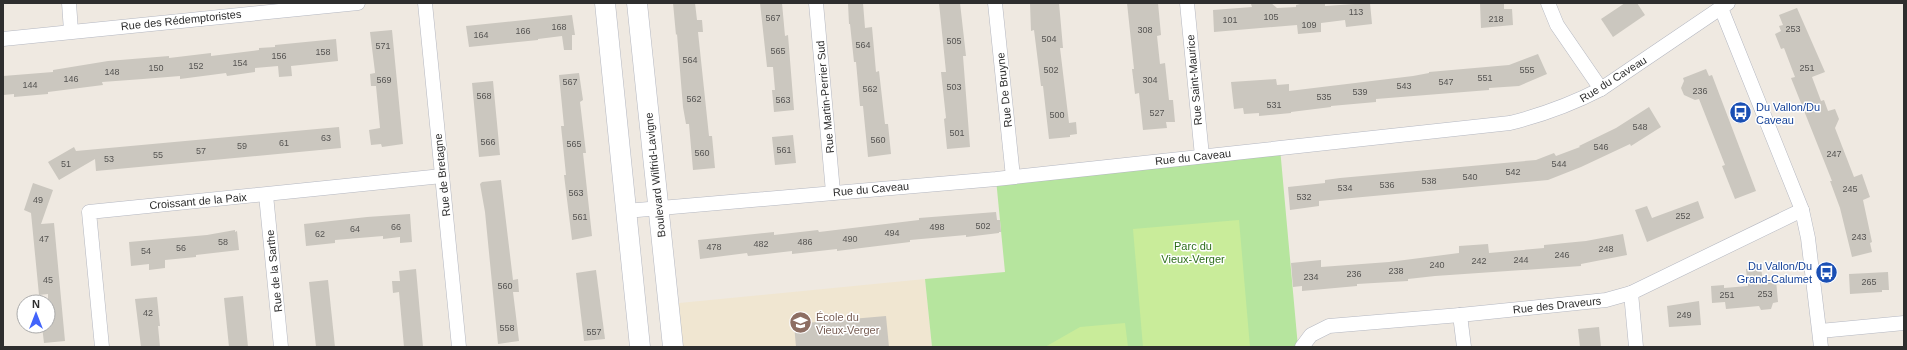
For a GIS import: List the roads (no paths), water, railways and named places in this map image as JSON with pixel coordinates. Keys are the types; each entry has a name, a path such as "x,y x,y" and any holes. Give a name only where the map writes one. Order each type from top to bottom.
{"main road":[{"path":"605,3 640,347"},
{"name":"Boulevard Wilfrid-Lavigne","path":"637,3 673,347"}],"street":[{"path":"69,3 71,31"},
{"name":"Rue des Rédemptoristes","path":"3,38 358,3"},
{"name":"Rue de Bretagne","path":"425,3 459,347"},
{"name":"Rue Martin-Perrier Sud","path":"816,3 834,192"},
{"name":"Rue De Bruyne","path":"995,3 1012,177"},
{"name":"Rue Saint-Maurice","path":"1187,3 1202,156"},
{"path":"1548,3 1557,25 1601,89"},
{"path":"1724,5 1802,210 1808,238 1821,347"},
{"name":"Rue du Caveau","path":"626,211 1012,177 1510,123 1543,115 1580,100 1601,89 1724,5"},
{"name":"Croissant de la Paix","path":"102,347 89,212 442,176"},
{"name":"Rue de la Sarthe","path":"266,195 281,347"},
{"name":"Rue des Draveurs","path":"1302,347 1311,334 1329,326 1460,315 1606,300 1631,293 1802,210"},
{"path":"1631,293 1636,347"},
{"path":"1460,315 1464,347"},
{"path":"1820,332 1904,323"}],"place":[{"name":"Du Vallon/Du Caveau","path":"1740,113"},
{"name":"Du Vallon/Du Grand-Calumet","path":"1827,272"},
{"name":"École du Vieux-Verger","path":"800,323"}],"park label":[{"name":"Parc du Vieux-Verger","path":"1193,252"}]}
